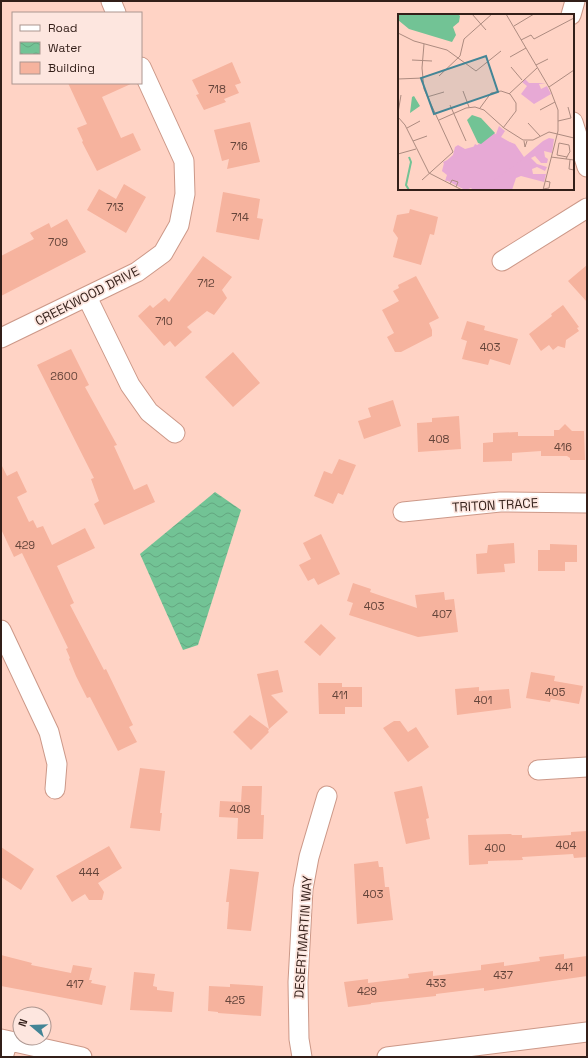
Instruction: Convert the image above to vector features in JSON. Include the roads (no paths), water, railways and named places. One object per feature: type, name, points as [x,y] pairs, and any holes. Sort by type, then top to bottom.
[{"type":"street","points":[[111,1],[116,12]]},
{"type":"street","points":[[571,14],[575,1]]},
{"type":"street","name":"CREEKWOOD DRIVE","points":[[1,338],[137,272],[163,253],[179,225],[185,194],[184,161],[142,69]]},
{"type":"street","points":[[574,125],[587,168]]},
{"type":"street","points":[[502,261],[587,208]]},
{"type":"street","points":[[87,297],[130,385],[149,412],[175,433]]},
{"type":"street","name":"TRITON TRACE","points":[[403,512],[500,502],[587,503]]},
{"type":"street","points":[[1,630],[49,732],[57,764],[55,789]]},
{"type":"street","points":[[538,770],[587,767]]},
{"type":"street","name":"DESERTMARTIN WAY","points":[[302,1057],[299,1039],[298,982],[304,889],[309,857],[327,796]]},
{"type":"street","points":[[387,1057],[587,1032]]},
{"type":"street","points":[[4,1046],[82,1057]]},
{"type":"water","points":[[215,492],[241,510],[198,645],[183,650],[140,554]]}]
